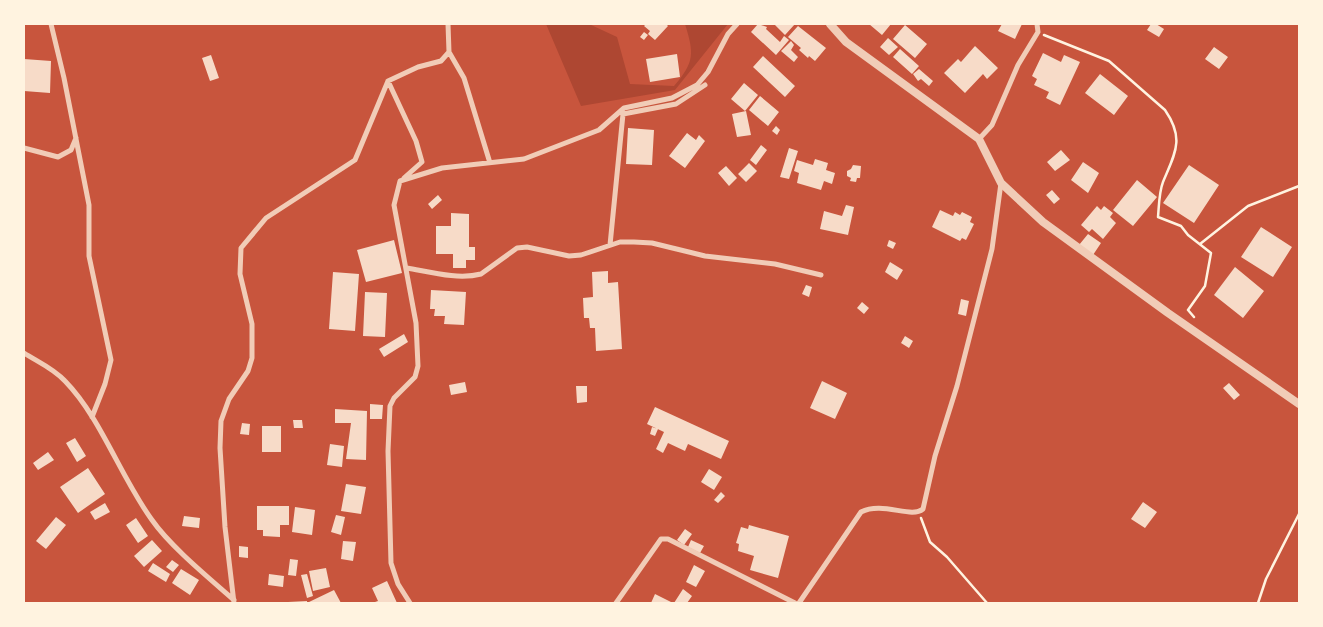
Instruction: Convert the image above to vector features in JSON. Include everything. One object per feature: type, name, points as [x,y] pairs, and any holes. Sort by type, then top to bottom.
[{"type":"street","points":[[51,24],[89,205],[89,256],[111,360],[105,384],[92,417]]},
{"type":"street","points":[[448,24],[449,52],[464,78],[490,162]]},
{"type":"street","points":[[400,181],[442,168],[524,159],[599,130],[624,108],[672,98],[697,85],[708,72],[728,34],[737,24]]},
{"type":"street","points":[[830,24],[846,42],[979,138],[1001,183],[1043,222],[1168,314],[1299,404]]},
{"type":"street","points":[[979,138],[992,125],[1018,65],[1038,32],[1037,24]]},
{"type":"street","points":[[234,602],[225,527],[220,448],[221,421],[229,399],[248,371],[252,358],[252,324],[240,274],[241,248],[266,218],[354,160],[388,81],[418,67],[441,61],[449,52]]},
{"type":"street","points":[[388,81],[416,140],[422,162],[400,181],[394,205],[416,324],[418,366],[415,377],[394,398],[390,406],[388,451],[391,564],[398,584],[410,603]]},
{"type":"street","points":[[610,245],[623,114],[676,104],[705,86]]},
{"type":"street","points":[[24,148],[58,157],[71,150],[76,138]]},
{"type":"street","points":[[799,603],[861,512],[871,507],[919,512],[925,503],[935,456],[973,328],[992,250],[1001,183]]},
{"type":"street","points":[[407,268],[448,275],[475,276],[481,274],[517,248],[527,247],[569,256],[581,255],[610,245],[634,242],[652,243],[705,256],[774,264],[821,275]]},
{"type":"street","points":[[24,353],[65,380],[92,417],[123,477],[153,522],[234,602]]},
{"type":"street","points":[[616,603],[660,539],[668,539],[795,603]]},
{"type":"path","points":[[1038,32],[1109,61],[1165,110],[1176,132],[1178,142],[1174,158],[1162,184],[1158,217],[1181,226],[1211,253],[1205,286],[1188,310],[1200,324]]},
{"type":"path","points":[[1200,244],[1248,206],[1299,186]]},
{"type":"path","points":[[919,512],[930,542],[947,557],[987,603]]},
{"type":"path","points":[[1258,603],[1266,579],[1299,514]]},
{"type":"shaded area","points":[[546,24],[589,24],[617,37],[630,84],[674,86],[686,70],[691,57],[690,43],[685,24],[728,24],[675,90],[581,106]]},
{"type":"building","points":[[646,24],[666,24],[668,26],[655,40],[648,34],[650,31],[644,26]]},
{"type":"building","points":[[758,24],[767,27],[766,29],[780,42],[784,36],[789,40],[776,55],[751,32]]},
{"type":"building","points":[[774,24],[795,24],[785,35]]},
{"type":"building","points":[[869,24],[891,24],[882,35]]},
{"type":"building","points":[[1002,24],[1022,24],[1015,39],[998,31]]},
{"type":"building","points":[[1151,24],[1156,24],[1164,29],[1159,37],[1147,30]]},
{"type":"building","points":[[905,25],[927,44],[915,58],[893,39]]},
{"type":"building","points":[[798,26],[826,48],[815,61],[799,50],[801,48],[788,37]]},
{"type":"building","points":[[644,32],[648,35],[644,40],[640,37]]},
{"type":"building","points":[[888,38],[898,47],[889,55],[880,47]]},
{"type":"building","points":[[791,41],[794,45],[791,50],[798,57],[794,62],[781,51]]},
{"type":"building","points":[[975,46],[998,68],[987,79],[983,74],[965,93],[944,73],[958,59],[961,62]]},
{"type":"building","points":[[1214,47],[1228,57],[1219,69],[1205,59]]},
{"type":"building","points":[[900,49],[919,66],[912,74],[893,57]]},
{"type":"building","points":[[1043,53],[1061,62],[1064,55],[1080,62],[1060,105],[1046,98],[1049,92],[1034,85],[1037,79],[1032,76]]},
{"type":"building","points":[[677,54],[680,77],[650,82],[646,59]]},
{"type":"building","points":[[211,55],[219,78],[210,81],[202,58]]},
{"type":"building","points":[[763,56],[795,86],[785,97],[753,67]]},
{"type":"building","points":[[24,59],[51,61],[50,93],[24,91]]},
{"type":"building","points":[[919,69],[933,81],[929,86],[921,79],[918,81],[913,74]]},
{"type":"building","points":[[1100,74],[1128,96],[1114,115],[1085,93]]},
{"type":"building","points":[[744,83],[758,95],[745,111],[731,99]]},
{"type":"building","points":[[760,96],[779,112],[768,126],[749,110]]},
{"type":"building","points":[[746,111],[751,135],[737,137],[732,114]]},
{"type":"building","points":[[776,126],[780,130],[777,135],[772,131]]},
{"type":"building","points":[[628,128],[654,130],[652,165],[626,164]]},
{"type":"building","points":[[687,133],[696,140],[699,135],[705,141],[685,168],[669,156]]},
{"type":"building","points":[[761,145],[767,150],[756,165],[750,160]]},
{"type":"building","points":[[789,148],[798,151],[789,179],[780,177]]},
{"type":"building","points":[[1061,150],[1070,160],[1055,171],[1047,162]]},
{"type":"building","points":[[815,159],[828,163],[826,170],[835,173],[832,184],[824,181],[821,190],[797,183],[799,173],[794,171],[797,160],[813,165]]},
{"type":"building","points":[[1083,162],[1099,173],[1088,193],[1071,180]]},
{"type":"building","points":[[749,163],[757,171],[746,182],[738,174]]},
{"type":"building","points":[[853,165],[861,166],[860,178],[857,178],[856,182],[850,181],[851,178],[847,176],[847,171]]},
{"type":"building","points":[[1189,165],[1219,185],[1194,223],[1163,203]]},
{"type":"building","points":[[726,166],[737,178],[729,186],[718,173]]},
{"type":"building","points":[[1137,180],[1157,197],[1133,226],[1113,210]]},
{"type":"building","points":[[1052,190],[1060,199],[1054,204],[1046,195]]},
{"type":"building","points":[[438,195],[442,200],[432,209],[428,204]]},
{"type":"building","points":[[846,205],[854,207],[848,235],[820,229],[824,211],[842,216]]},
{"type":"building","points":[[1097,206],[1101,210],[1104,206],[1113,213],[1110,217],[1116,223],[1103,239],[1092,229],[1089,232],[1081,225]]},
{"type":"building","points":[[940,210],[953,216],[955,212],[960,215],[962,212],[972,217],[970,222],[974,224],[966,240],[962,238],[960,241],[932,227]]},
{"type":"building","points":[[451,213],[469,214],[469,247],[475,247],[475,260],[466,260],[466,268],[453,268],[453,254],[436,254],[436,226],[451,226]]},
{"type":"building","points":[[1261,227],[1292,247],[1273,277],[1241,257]]},
{"type":"building","points":[[1088,234],[1101,243],[1093,255],[1079,245]]},
{"type":"building","points":[[394,240],[402,273],[366,282],[357,250]]},
{"type":"building","points":[[889,240],[896,243],[893,249],[887,246]]},
{"type":"building","points":[[890,262],[903,270],[897,280],[885,272]]},
{"type":"building","points":[[1235,267],[1264,291],[1243,318],[1214,295]]},
{"type":"building","points":[[608,271],[608,283],[618,282],[622,349],[596,351],[595,328],[590,328],[589,318],[584,318],[583,298],[593,297],[592,272]]},
{"type":"building","points":[[333,272],[359,274],[355,331],[329,329]]},
{"type":"building","points":[[806,285],[812,287],[809,297],[802,294]]},
{"type":"building","points":[[431,290],[466,292],[464,325],[444,324],[445,316],[434,316],[435,309],[430,309]]},
{"type":"building","points":[[365,292],[387,293],[385,337],[363,336]]},
{"type":"building","points":[[961,299],[969,301],[966,316],[958,314]]},
{"type":"building","points":[[862,302],[869,308],[864,314],[857,308]]},
{"type":"building","points":[[404,334],[408,342],[384,357],[379,349]]},
{"type":"building","points":[[905,336],[913,341],[909,348],[901,343]]},
{"type":"building","points":[[822,381],[847,393],[835,419],[810,408]]},
{"type":"building","points":[[465,382],[467,392],[451,395],[449,385]]},
{"type":"building","points":[[1229,383],[1240,395],[1234,400],[1223,388]]},
{"type":"building","points":[[576,386],[587,386],[587,402],[577,403]]},
{"type":"building","points":[[370,404],[383,405],[382,419],[370,419]]},
{"type":"building","points":[[655,407],[729,441],[721,459],[688,444],[685,451],[668,443],[663,453],[656,449],[664,432],[647,424]]},
{"type":"building","points":[[335,409],[367,411],[366,460],[346,459],[351,423],[335,423]]},
{"type":"building","points":[[293,420],[302,420],[303,428],[294,428]]},
{"type":"building","points":[[242,423],[250,424],[249,435],[240,434]]},
{"type":"building","points":[[262,426],[281,426],[281,452],[262,452]]},
{"type":"building","points":[[652,427],[658,429],[655,436],[650,434]]},
{"type":"building","points":[[75,438],[86,456],[77,462],[66,443]]},
{"type":"building","points":[[330,444],[344,446],[342,467],[327,465]]},
{"type":"building","points":[[48,452],[54,460],[38,470],[33,463]]},
{"type":"building","points":[[88,468],[105,494],[78,513],[60,487]]},
{"type":"building","points":[[709,469],[722,477],[714,490],[701,482]]},
{"type":"building","points":[[346,484],[366,487],[361,514],[341,511]]},
{"type":"building","points":[[721,492],[725,496],[718,503],[714,500]]},
{"type":"building","points":[[1143,502],[1157,512],[1145,528],[1131,519]]},
{"type":"building","points":[[105,503],[110,512],[95,520],[90,512]]},
{"type":"building","points":[[257,506],[289,506],[289,525],[280,525],[280,537],[263,536],[263,530],[257,530]]},
{"type":"building","points":[[295,507],[315,510],[312,535],[292,532]]},
{"type":"building","points":[[336,515],[345,517],[341,535],[331,532]]},
{"type":"building","points":[[184,516],[200,518],[199,528],[182,526]]},
{"type":"building","points":[[56,517],[66,525],[46,549],[36,541]]},
{"type":"building","points":[[136,518],[148,536],[138,543],[126,525]]},
{"type":"building","points":[[749,525],[789,536],[778,578],[750,570],[754,556],[738,551],[739,544],[736,543],[741,527],[748,529]]},
{"type":"building","points":[[685,529],[692,534],[684,545],[677,540]]},
{"type":"building","points":[[152,540],[162,551],[144,567],[134,556]]},
{"type":"building","points":[[691,540],[704,546],[700,553],[688,547]]},
{"type":"building","points":[[343,541],[356,542],[353,561],[341,559]]},
{"type":"building","points":[[239,546],[248,547],[248,558],[239,557]]},
{"type":"building","points":[[290,559],[298,560],[296,576],[288,575]]},
{"type":"building","points":[[172,560],[179,565],[173,572],[166,567]]},
{"type":"building","points":[[153,563],[170,574],[166,582],[148,571]]},
{"type":"building","points":[[694,565],[705,571],[696,587],[686,582]]},
{"type":"building","points":[[326,568],[330,587],[313,591],[309,571]]},
{"type":"building","points":[[181,569],[199,580],[190,595],[172,583]]},
{"type":"building","points":[[269,574],[284,576],[283,587],[268,585]]},
{"type":"building","points":[[307,574],[313,596],[307,598],[301,575]]},
{"type":"building","points":[[387,581],[397,603],[372,603],[378,601],[372,588]]},
{"type":"building","points":[[683,589],[692,596],[687,603],[674,603]]},
{"type":"building","points":[[334,590],[341,603],[309,603],[309,602]]},
{"type":"building","points":[[655,594],[673,603],[651,603]]},
{"type":"building","points":[[307,601],[307,603],[288,602]]}]
